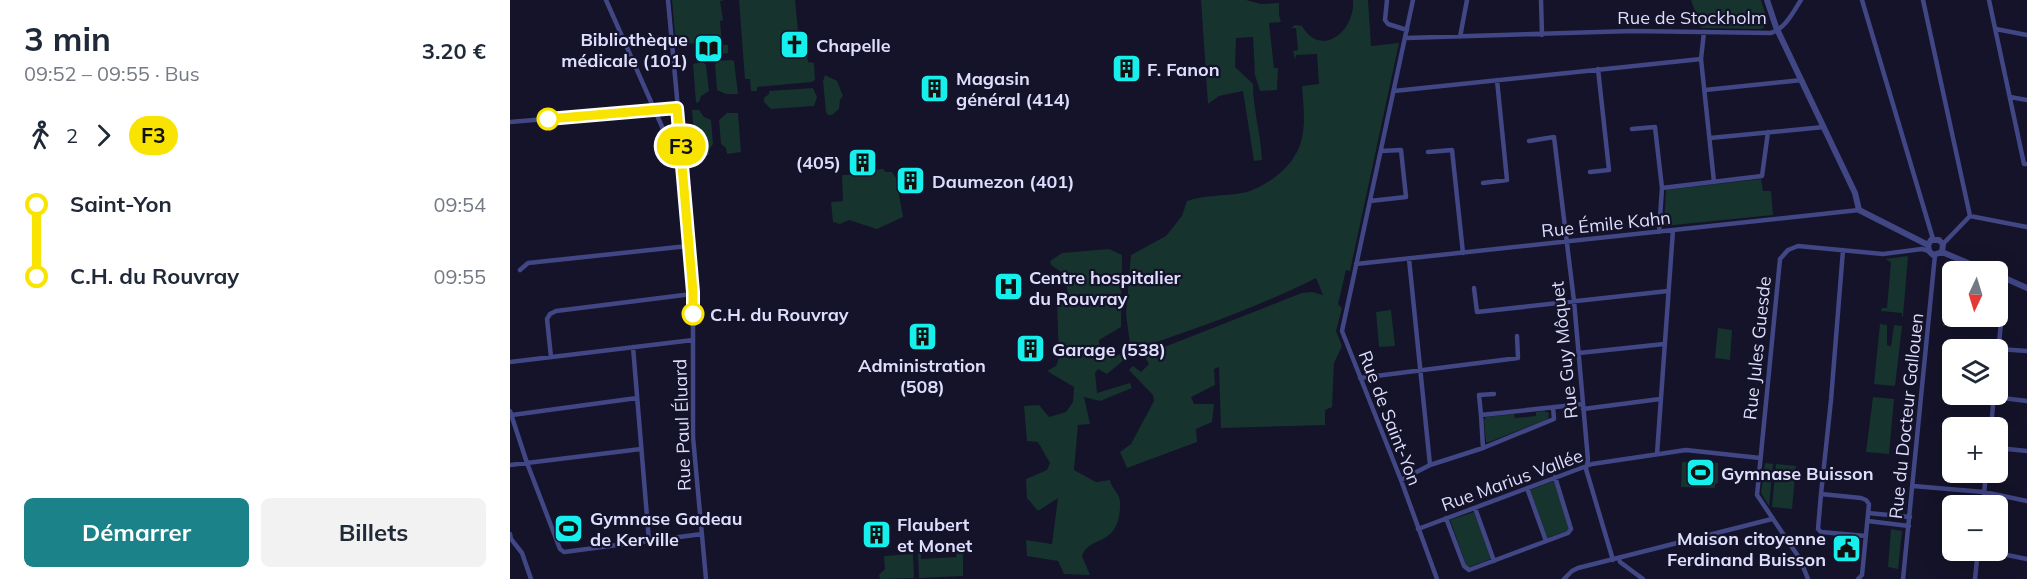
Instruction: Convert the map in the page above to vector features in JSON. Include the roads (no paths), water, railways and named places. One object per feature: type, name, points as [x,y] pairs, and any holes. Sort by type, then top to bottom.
[{"type":"street","points":[[606,0],[671,147],[679,152]]},
{"type":"street","points":[[668,0],[687,246]]},
{"type":"street","points":[[1387,0],[1385,20],[1388,24],[1407,30]]},
{"type":"street","points":[[1406,38],[1413,0]]},
{"type":"street","points":[[1460,37],[1467,0]]},
{"type":"street","points":[[1541,0],[1542,35]]},
{"type":"street","points":[[1767,0],[1778,30],[1785,24],[1801,0]]},
{"type":"street","points":[[1862,0],[1933,239],[1928,248]]},
{"type":"street","points":[[1923,0],[1970,216]]},
{"type":"street","points":[[1989,0],[2024,164],[2027,164]]},
{"type":"street","points":[[1996,29],[2027,35]]},
{"type":"street","name":"Rue de Stockholm","points":[[1406,38],[1632,31],[1771,33],[1778,30],[1855,193],[1859,210]]},
{"type":"street","points":[[1704,32],[1701,59],[1713,182]]},
{"type":"street","name":"Rue de Saint-Yon","points":[[1406,38],[1342,331],[1437,579]]},
{"type":"street","points":[[1394,91],[1701,59]]},
{"type":"street","points":[[1590,172],[1610,170],[1598,69]]},
{"type":"street","points":[[1483,183],[1507,180],[1497,80]]},
{"type":"street","points":[[1705,90],[1802,80]]},
{"type":"street","points":[[2010,97],[2027,100]]},
{"type":"street","points":[[510,122],[677,108]]},
{"type":"street","points":[[1632,129],[1655,127],[1662,188],[1659,232]]},
{"type":"street","points":[[1710,138],[1824,127]]},
{"type":"street","points":[[1662,188],[1762,176],[1768,132]]},
{"type":"street","name":"Rue Guy Môquet","points":[[1529,141],[1554,137],[1574,301],[1589,481],[1616,559]]},
{"type":"street","points":[[551,357],[547,319],[556,310],[692,294],[680,143]]},
{"type":"street","points":[[1370,201],[1406,197],[1401,150],[1381,151]]},
{"type":"street","points":[[1428,152],[1452,150],[1463,253]]},
{"type":"street","points":[[1859,210],[1928,248],[1960,261]]},
{"type":"street","name":"Rue Émile Kahn","points":[[1356,264],[1859,210]]},
{"type":"street","points":[[1970,216],[2027,227]]},
{"type":"street","points":[[1939,253],[1943,244],[1970,216]]},
{"type":"street","points":[[1657,454],[1673,230]]},
{"type":"street","points":[[1933,239],[1943,244]]},
{"type":"street","points":[[520,270],[528,263],[687,246]]},
{"type":"street","name":"Rue Paul Éluard","points":[[687,246],[687,271],[689,290],[692,294],[693,437],[706,579]]},
{"type":"street","name":"Rue Jules Guesde","points":[[1809,579],[1800,559],[1757,495],[1780,259],[1788,250],[1798,246],[1883,254],[1928,248]]},
{"type":"street","points":[[1843,250],[1818,529],[1821,532],[1866,536]]},
{"type":"street","name":"Rue du Docteur Gallouen","points":[[1903,579],[1939,253]]},
{"type":"street","points":[[1409,259],[1430,465]]},
{"type":"street","points":[[2008,280],[2027,288]]},
{"type":"street","points":[[1474,288],[1477,312],[1668,291]]},
{"type":"street","points":[[1360,378],[1518,358],[1517,336]]},
{"type":"street","points":[[510,362],[693,340]]},
{"type":"street","points":[[1579,353],[1664,344]]},
{"type":"street","points":[[633,347],[649,541]]},
{"type":"street","points":[[2008,349],[2027,351]]},
{"type":"street","points":[[1483,448],[1479,395],[1494,394]]},
{"type":"street","points":[[637,398],[511,413],[527,463],[560,549],[564,552],[702,534]]},
{"type":"street","points":[[2008,398],[2027,400]]},
{"type":"street","points":[[1481,415],[1660,399]]},
{"type":"street","points":[[1401,480],[1430,465],[1483,448],[1554,419],[1553,407]]},
{"type":"street","points":[[510,465],[641,449]]},
{"type":"street","points":[[2008,449],[2027,451]]},
{"type":"street","name":"Rue Marius Vallée","points":[[1418,529],[1587,465],[1686,450],[1760,458]]},
{"type":"street","points":[[1446,518],[1464,566],[1469,570],[1494,561],[1571,529],[1555,477]]},
{"type":"street","points":[[1984,495],[1985,483]]},
{"type":"street","points":[[1913,486],[1984,492],[2027,501]]},
{"type":"street","points":[[1527,488],[1546,541]]},
{"type":"street","points":[[1821,494],[1866,500],[1869,504],[1862,575],[1858,579]]},
{"type":"street","points":[[1475,508],[1494,561]]},
{"type":"street","points":[[1868,513],[1910,517]]},
{"type":"street","points":[[1564,579],[1578,568],[1772,519]]},
{"type":"street","points":[[1868,521],[1909,526]]},
{"type":"street","points":[[510,534],[511,539],[522,553],[531,579]]},
{"type":"street","points":[[2008,555],[2027,559]]},
{"type":"street","points":[[1616,559],[1643,579]]},
{"type":"street","points":[[1975,579],[1978,561]]},
{"type":"place","name":"Chapelle","points":[[795,45]]},
{"type":"place","name":"Bibliothèque médicale (101)","points":[[709,49]]},
{"type":"place","name":"F. Fanon","points":[[1126,69]]},
{"type":"place","name":"Magasin général (414)","points":[[935,88]]},
{"type":"place","name":"(405)","points":[[862,162]]},
{"type":"place","name":"Daumezon (401)","points":[[911,181]]},
{"type":"place","name":"Centre hospitalier du Rouvray","points":[[1008,287]]},
{"type":"place","name":"C.H. du Rouvray","points":[[693,314]]},
{"type":"place","name":"Administration (508)","points":[[922,336]]},
{"type":"place","name":"Garage (538)","points":[[1031,349]]},
{"type":"place","name":"Gymnase Buisson","points":[[1700,473]]},
{"type":"place","name":"Gymnase Gadeau de Kerville","points":[[569,528]]},
{"type":"place","name":"Flaubert et Monet","points":[[876,534]]},
{"type":"place","name":"Maison citoyenne Ferdinand Buisson","points":[[1847,548]]}]
